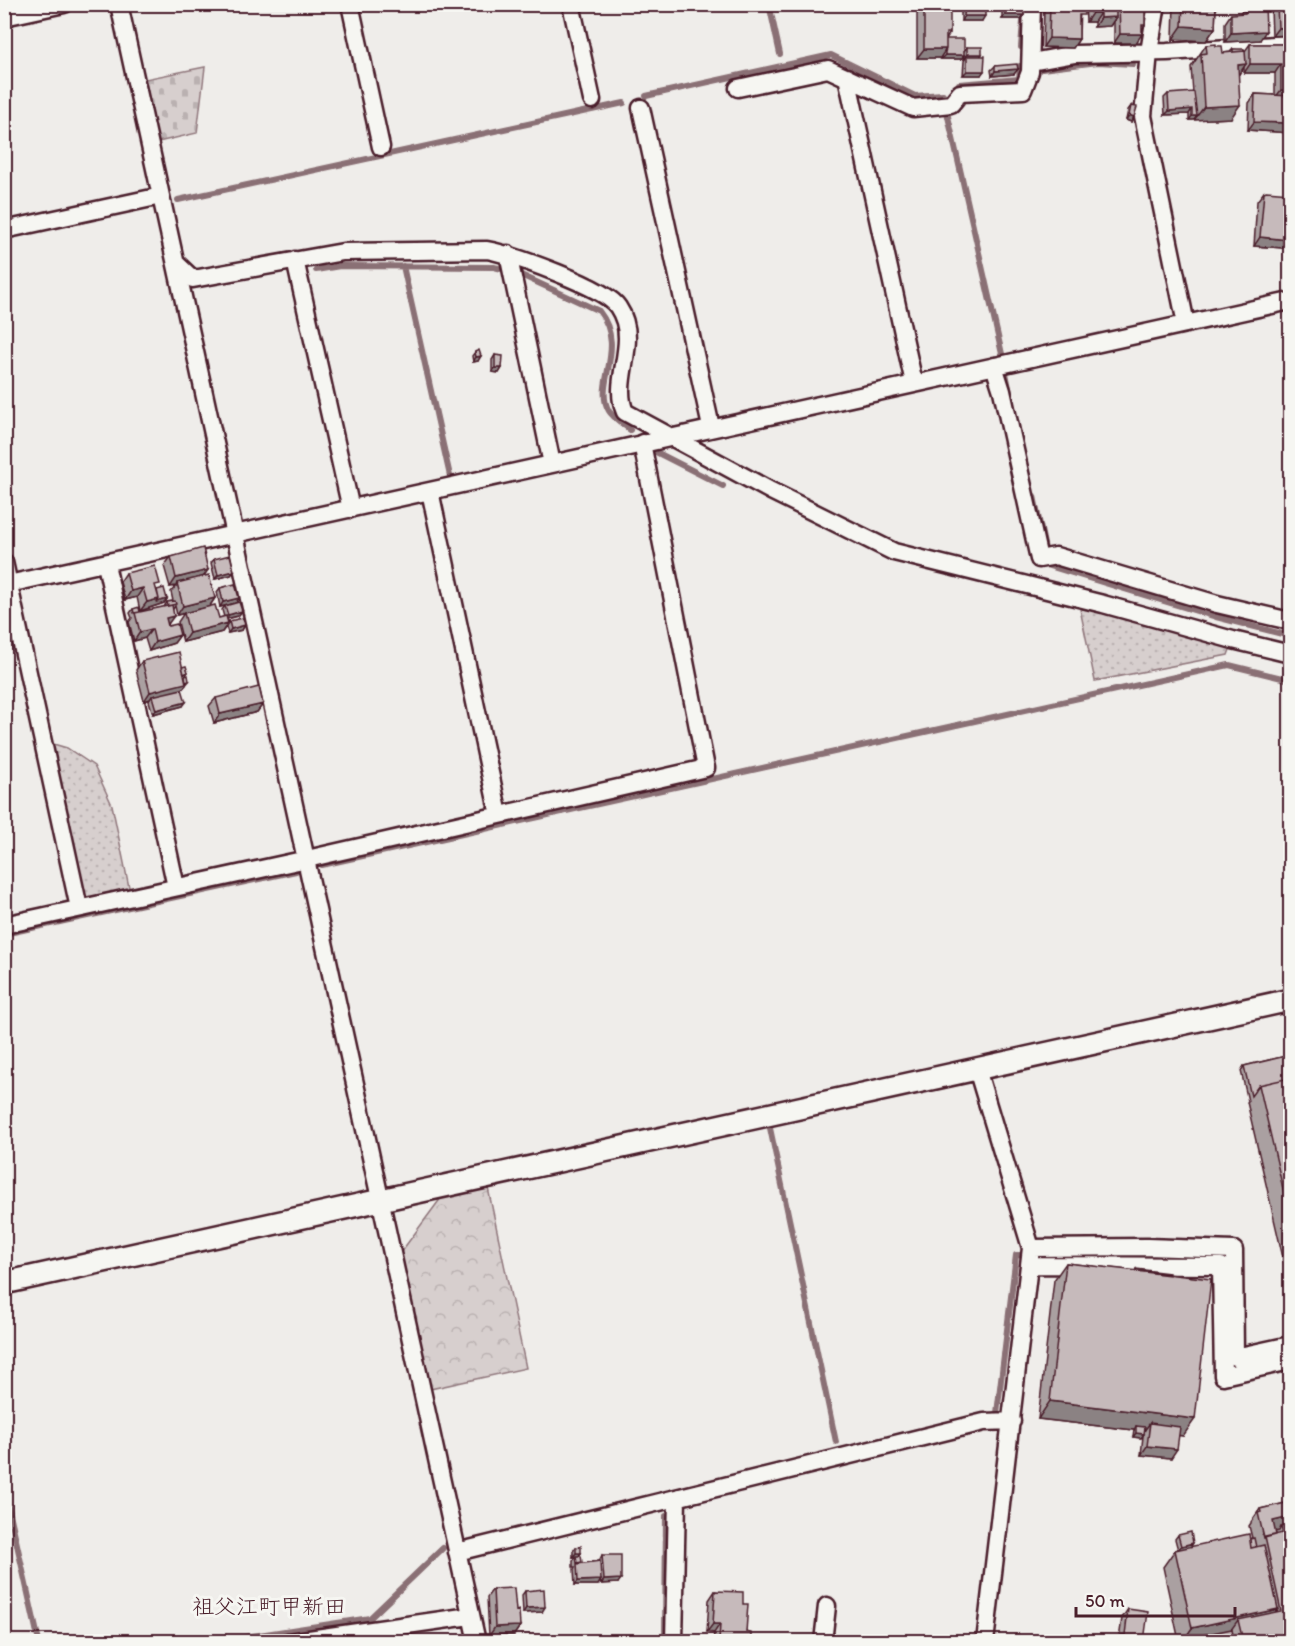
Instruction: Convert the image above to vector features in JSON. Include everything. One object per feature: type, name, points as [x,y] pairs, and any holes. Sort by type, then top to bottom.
[{"type":"street","points":[[4,17],[64,4]]},
{"type":"street","points":[[119,4],[477,1641]]},
{"type":"street","points":[[350,4],[381,147]]},
{"type":"street","points":[[571,4],[592,100]]},
{"type":"street","points":[[738,88],[828,69],[913,108],[951,104],[960,93],[1023,90],[1030,72],[1032,4]]},
{"type":"street","points":[[1157,4],[1149,52],[1143,116],[1186,324]]},
{"type":"street","points":[[1031,62],[1075,54],[1290,44]]},
{"type":"street","points":[[848,77],[914,383]]},
{"type":"street","points":[[641,108],[711,428]]},
{"type":"street","points":[[4,230],[161,196]]},
{"type":"street","points":[[176,263],[193,279],[343,252],[487,250],[508,254],[601,292],[618,306],[626,327],[627,340],[620,401],[625,412],[771,491],[894,552],[1290,654]]},
{"type":"street","points":[[508,254],[552,464]]},
{"type":"street","points":[[295,260],[351,509]]},
{"type":"street","points":[[7,585],[1290,301]]},
{"type":"street","points":[[994,366],[1002,391],[1040,559],[1056,556],[1217,604],[1290,621]]},
{"type":"street","points":[[4,925],[706,768],[642,443]]},
{"type":"street","points":[[430,491],[499,815]]},
{"type":"street","points":[[4,562],[7,585],[79,908]]},
{"type":"street","points":[[106,564],[176,887]]},
{"type":"street","points":[[4,1283],[1290,1000]]},
{"type":"street","points":[[977,1069],[1030,1248],[985,1641]]},
{"type":"street","points":[[1030,1248],[1234,1250],[1235,1357],[1287,1353]]},
{"type":"street","points":[[1029,1265],[1221,1266],[1223,1376],[1287,1353]]},
{"type":"street","points":[[456,1552],[984,1422],[1012,1421]]},
{"type":"street","points":[[674,1641],[677,1498]]},
{"type":"street","points":[[823,1641],[827,1606]]},
{"type":"street","points":[[288,1641],[470,1616]]},
{"type":"green space","points":[[205,67],[197,133],[158,142],[145,79]]},
{"type":"green space","points":[[1080,609],[1106,611],[1231,647],[1228,655],[1095,681]]},
{"type":"green space","points":[[50,743],[67,748],[94,766],[112,805],[130,892],[88,901],[83,896]]},
{"type":"green space","points":[[488,1188],[526,1368],[430,1389],[401,1252],[441,1198]]},
{"type":"building","points":[[924,4],[946,4],[947,11],[950,11],[950,33],[946,33],[946,49],[924,49]]},
{"type":"building","points":[[965,4],[985,4],[985,16],[964,16]]},
{"type":"building","points":[[1005,4],[1024,4],[1024,15],[1005,15]]},
{"type":"building","points":[[1050,4],[1084,5],[1084,15],[1079,15],[1079,39],[1049,38]]},
{"type":"building","points":[[1092,4],[1116,4],[1116,17],[1100,18],[1100,13],[1092,13]]},
{"type":"building","points":[[1119,4],[1145,4],[1145,25],[1142,25],[1142,34],[1120,34]]},
{"type":"building","points":[[1183,4],[1216,4],[1215,28],[1182,26]]},
{"type":"building","points":[[1277,4],[1290,4],[1290,27],[1278,28]]},
{"type":"building","points":[[1265,5],[1266,31],[1231,33],[1231,14],[1245,13],[1245,6]]},
{"type":"building","points":[[946,39],[964,39],[964,55],[945,55]]},
{"type":"building","points":[[1216,44],[1216,46],[1222,46],[1223,53],[1245,51],[1246,64],[1238,65],[1240,105],[1204,107],[1201,54],[1207,53],[1206,45]]},
{"type":"building","points":[[1250,44],[1290,44],[1290,90],[1281,90],[1281,64],[1250,64]]},
{"type":"building","points":[[967,47],[982,47],[982,54],[967,54]]},
{"type":"building","points":[[1233,49],[1244,49],[1244,51],[1233,52]]},
{"type":"building","points":[[967,56],[985,56],[984,71],[967,71]]},
{"type":"building","points":[[1017,64],[1018,69],[995,71],[995,66]]},
{"type":"building","points":[[1194,92],[1197,116],[1192,116],[1192,109],[1169,111],[1168,94]]},
{"type":"building","points":[[1255,94],[1290,96],[1290,123],[1254,122]]},
{"type":"building","points":[[1131,106],[1137,107],[1134,117],[1129,115]]},
{"type":"building","points":[[1264,192],[1290,193],[1289,240],[1260,237]]},
{"type":"building","points":[[479,350],[481,356],[476,357],[475,352]]},
{"type":"building","points":[[495,355],[503,356],[502,368],[495,368]]},
{"type":"building","points":[[203,548],[208,570],[176,578],[171,557]]},
{"type":"building","points":[[230,555],[234,571],[218,575],[214,559]]},
{"type":"building","points":[[155,566],[160,584],[155,585],[159,599],[147,602],[143,588],[131,591],[126,573]]},
{"type":"building","points":[[209,575],[215,598],[183,606],[177,583]]},
{"type":"building","points":[[235,584],[239,598],[223,602],[220,588]]},
{"type":"building","points":[[164,588],[167,599],[157,602],[159,599],[157,590]]},
{"type":"building","points":[[175,601],[176,604],[168,606],[167,602]]},
{"type":"building","points":[[239,602],[242,611],[228,615],[225,606]]},
{"type":"building","points":[[172,605],[174,616],[166,618],[168,626],[177,624],[180,635],[155,642],[152,629],[140,632],[135,613]]},
{"type":"building","points":[[215,605],[219,618],[226,616],[228,623],[189,633],[184,613]]},
{"type":"building","points":[[139,607],[140,612],[134,613],[133,609]]},
{"type":"building","points":[[243,618],[245,625],[231,629],[229,621]]},
{"type":"building","points":[[179,652],[186,683],[150,692],[142,661]]},
{"type":"building","points":[[186,666],[188,672],[184,674],[182,667]]},
{"type":"building","points":[[259,687],[263,704],[220,714],[216,698]]},
{"type":"building","points":[[182,689],[186,702],[156,710],[152,696]]},
{"type":"building","points":[[1290,1055],[1290,1078],[1259,1085],[1251,1096],[1244,1066]]},
{"type":"building","points":[[1290,1078],[1290,1219],[1259,1085]]},
{"type":"building","points":[[1066,1263],[1211,1279],[1195,1419],[1050,1401]]},
{"type":"building","points":[[1136,1269],[1169,1273],[1169,1275],[1136,1271]]},
{"type":"building","points":[[1150,1423],[1180,1427],[1177,1449],[1147,1446]]},
{"type":"building","points":[[1136,1426],[1145,1427],[1144,1434],[1136,1433]]},
{"type":"building","points":[[1290,1502],[1290,1517],[1273,1521],[1276,1535],[1264,1538],[1258,1513],[1261,1512],[1260,1509]]},
{"type":"building","points":[[1290,1525],[1290,1641],[1243,1641],[1238,1620],[1281,1611],[1265,1537],[1283,1533],[1281,1527]]},
{"type":"building","points":[[1191,1532],[1193,1543],[1181,1546],[1178,1535]]},
{"type":"building","points":[[1249,1534],[1251,1548],[1264,1545],[1278,1609],[1192,1628],[1175,1550]]},
{"type":"building","points":[[1254,1538],[1256,1547],[1251,1548],[1250,1539]]},
{"type":"building","points":[[581,1546],[581,1553],[576,1553],[576,1547]]},
{"type":"building","points":[[602,1555],[621,1555],[621,1579],[604,1580]]},
{"type":"building","points":[[576,1556],[581,1556],[582,1562],[577,1563]]},
{"type":"building","points":[[600,1561],[601,1580],[578,1581],[577,1564]]},
{"type":"building","points":[[514,1588],[520,1626],[495,1627],[493,1589]]},
{"type":"building","points":[[544,1589],[545,1607],[526,1608],[525,1591]]},
{"type":"building","points":[[715,1591],[743,1592],[743,1604],[748,1604],[746,1632],[751,1633],[751,1641],[719,1641],[720,1624],[713,1624]]},
{"type":"building","points":[[1128,1609],[1148,1612],[1144,1641],[1121,1641],[1122,1635],[1125,1635]]},
{"type":"building","points":[[1232,1629],[1234,1641],[1184,1641],[1183,1639]]},
{"type":"waterway","points":[[769,4],[780,54]]},
{"type":"waterway","points":[[1021,47],[1024,8]]},
{"type":"waterway","points":[[646,96],[831,55],[915,96],[943,94],[945,99]]},
{"type":"waterway","points":[[1042,69],[1098,62],[1133,64]]},
{"type":"waterway","points":[[959,84],[1019,79],[1020,66]]},
{"type":"waterway","points":[[178,200],[624,103]]},
{"type":"waterway","points":[[947,112],[1002,354]]},
{"type":"waterway","points":[[316,270],[340,266],[494,267],[502,269]]},
{"type":"waterway","points":[[403,266],[450,476]]},
{"type":"waterway","points":[[521,275],[599,311],[607,325],[611,339],[605,401],[611,414],[630,430]]},
{"type":"waterway","points":[[1006,373],[1010,393]]},
{"type":"waterway","points":[[652,450],[723,486]]},
{"type":"waterway","points":[[1034,496],[1045,549]]},
{"type":"waterway","points":[[1049,566],[1216,617],[1290,636]]},
{"type":"waterway","points":[[322,865],[1229,665],[1290,680]]},
{"type":"waterway","points":[[4,934],[296,871]]},
{"type":"waterway","points":[[770,1128],[836,1442]]},
{"type":"waterway","points":[[995,1414],[997,1413],[1016,1255],[1021,1255]]},
{"type":"waterway","points":[[1134,1255],[1156,1255]]},
{"type":"waterway","points":[[4,1487],[39,1642]]},
{"type":"waterway","points":[[665,1642],[666,1516]]},
{"type":"waterway","points":[[246,1637],[370,1618],[443,1548]]},
{"type":"waterway","points":[[216,1642],[227,1640]]},
{"type":"district","name":"祖父江町甲新田","points":[[269,1606]]}]
